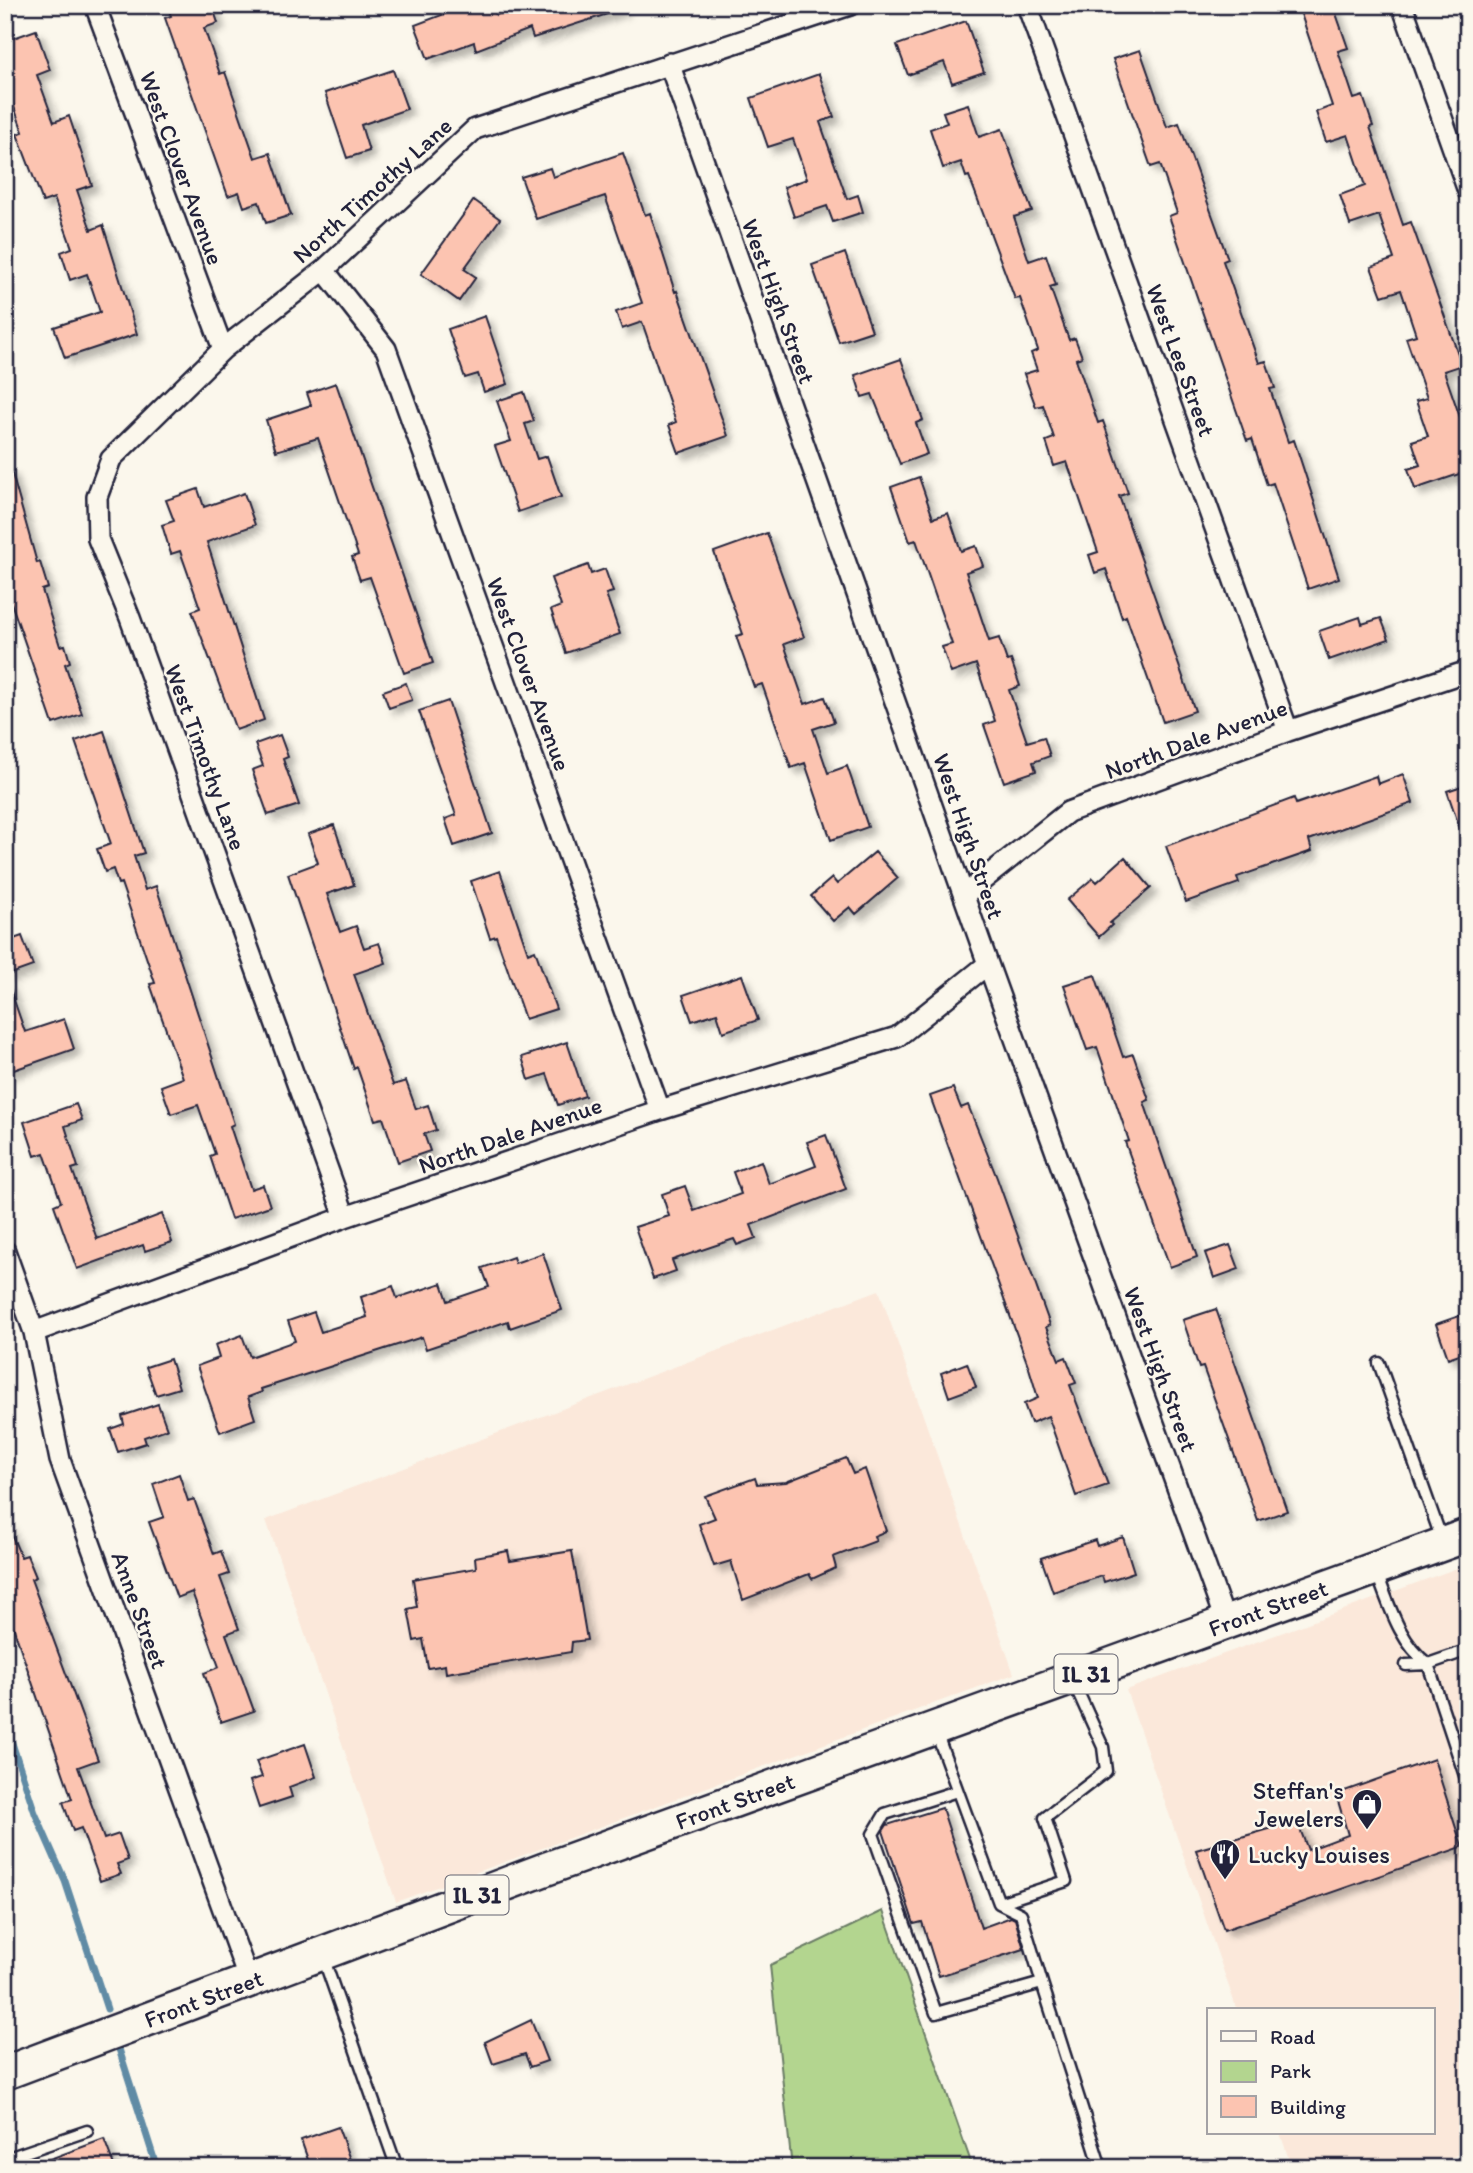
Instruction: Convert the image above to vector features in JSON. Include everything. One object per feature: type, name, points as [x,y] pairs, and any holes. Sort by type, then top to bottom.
[{"type":"main road","name":"Front Street","points":[[5,2073],[934,1729],[1456,1540]]},
{"type":"street","name":"West Clover Avenue","points":[[95,5],[223,349]]},
{"type":"street","name":"North Timothy Lane","points":[[223,349],[324,270],[475,129],[850,5]]},
{"type":"street","name":"West Lee Street","points":[[1027,5],[1288,731]]},
{"type":"street","points":[[1402,5],[1468,191]]},
{"type":"street","name":"West High Street","points":[[669,63],[988,964],[1226,1623]]},
{"type":"street","name":"West Clover Avenue","points":[[324,270],[386,349],[660,1110]]},
{"type":"street","name":"West Timothy Lane","points":[[223,349],[111,459],[97,497],[98,538],[130,618],[345,1217]]},
{"type":"street","name":"North Dale Avenue","points":[[964,895],[1068,812],[1288,731],[1468,671]]},
{"type":"street","name":"North Dale Avenue","points":[[34,1332],[345,1217],[660,1110],[897,1037],[988,964]]},
{"type":"street","name":"Anne Street","points":[[5,1251],[34,1332],[60,1460],[249,1981]]},
{"type":"lane","points":[[1379,1363],[1456,1540]]},
{"type":"lane","points":[[1375,1569],[1408,1645],[1428,1664],[1468,1785]]},
{"type":"lane","points":[[1406,1665],[1428,1664],[1468,1650]]},
{"type":"lane","points":[[999,1903],[1066,1881],[1045,1818],[1107,1771],[1103,1747],[1072,1679]]},
{"type":"lane","points":[[934,1729],[999,1903],[1021,1914],[1101,2168]]},
{"type":"lane","points":[[957,1791],[885,1814],[873,1834],[936,2013],[1042,1983]]},
{"type":"lane","points":[[322,1954],[397,2168]]},
{"type":"lane","points":[[5,2159],[87,2131]]},
{"type":"shaded area","points":[[879,1290],[1014,1674],[396,1902],[266,1520]]},
{"type":"shaded area","points":[[1468,1564],[1468,2150],[1428,2168],[1292,2168],[1280,2134],[1434,2134],[1434,2008],[1236,2008],[1126,1690]]},
{"type":"green space","points":[[883,1911],[973,2168],[792,2168],[770,1965]]},
{"type":"building","points":[[167,5],[212,5],[218,23],[204,28],[220,74],[225,72],[255,158],[270,153],[291,215],[266,223],[259,202],[244,207],[239,192],[228,196],[165,18],[171,16]]},
{"type":"building","points":[[468,5],[492,5],[496,15],[527,5],[623,5],[623,9],[533,38],[530,29],[476,50],[474,42],[428,59],[415,25]]},
{"type":"building","points":[[1298,5],[1333,5],[1348,48],[1338,51],[1354,99],[1363,96],[1373,126],[1370,127],[1403,225],[1411,222],[1462,365],[1444,371],[1460,417],[1468,414],[1468,471],[1415,489],[1408,469],[1420,465],[1412,441],[1428,436],[1416,401],[1427,398],[1406,338],[1416,335],[1401,290],[1382,296],[1371,267],[1394,259],[1379,215],[1350,225],[1340,195],[1365,186],[1348,135],[1326,142],[1316,112],[1332,106]]},
{"type":"building","points":[[966,21],[984,72],[952,83],[944,62],[908,75],[897,45]]},
{"type":"building","points":[[36,30],[50,70],[37,75],[54,122],[69,116],[92,185],[77,190],[91,230],[103,225],[137,334],[65,358],[54,327],[100,312],[87,274],[70,280],[61,252],[72,248],[54,198],[43,202],[17,134],[23,132],[5,82],[5,41]]},
{"type":"building","points":[[1140,50],[1167,127],[1179,123],[1228,259],[1223,261],[1259,363],[1266,361],[1275,388],[1270,389],[1288,442],[1294,440],[1339,578],[1308,589],[1273,483],[1267,485],[1252,439],[1247,441],[1169,216],[1177,213],[1160,164],[1151,167],[1113,59]]},
{"type":"building","points":[[393,70],[407,109],[361,125],[369,151],[347,158],[325,93]]},
{"type":"building","points":[[819,74],[834,117],[820,122],[847,199],[858,195],[863,212],[833,222],[827,206],[794,217],[784,187],[807,179],[793,139],[768,147],[751,98]]},
{"type":"building","points":[[968,104],[979,137],[1002,129],[1032,211],[1014,217],[1029,261],[1046,255],[1056,285],[1050,287],[1069,340],[1075,338],[1082,357],[1076,359],[1098,423],[1103,421],[1128,493],[1119,496],[1195,711],[1163,722],[1126,616],[1122,618],[1106,569],[1095,573],[1089,555],[1098,552],[1067,462],[1054,466],[1046,441],[1054,438],[1043,405],[1036,407],[1024,374],[1037,370],[1031,353],[1038,350],[1020,298],[1015,299],[969,176],[966,177],[961,162],[943,168],[930,129],[947,123],[943,112]]},
{"type":"building","points":[[623,153],[645,215],[650,213],[675,292],[677,291],[728,436],[679,453],[669,425],[676,422],[642,322],[622,329],[616,312],[642,303],[605,196],[536,219],[521,177],[550,168],[553,177]]},
{"type":"building","points":[[474,200],[500,219],[464,269],[476,277],[459,301],[421,274]]},
{"type":"building","points":[[845,253],[872,331],[839,342],[812,265]]},
{"type":"building","points":[[485,316],[508,384],[484,392],[478,374],[465,378],[448,329]]},
{"type":"building","points":[[901,359],[923,420],[916,423],[927,454],[900,464],[872,394],[862,397],[855,375]]},
{"type":"building","points":[[336,383],[433,663],[404,673],[370,577],[360,580],[352,557],[358,555],[318,438],[276,451],[266,420],[311,405],[307,393]]},
{"type":"building","points":[[524,392],[534,421],[525,424],[537,459],[547,456],[561,497],[518,512],[495,446],[511,441],[497,401]]},
{"type":"building","points":[[11,470],[37,563],[40,562],[48,588],[42,590],[60,646],[65,645],[70,662],[65,664],[82,714],[53,724],[5,585],[5,471]]},
{"type":"building","points":[[919,477],[933,518],[948,513],[961,551],[976,546],[983,566],[966,572],[989,641],[999,638],[1007,661],[1011,660],[1020,686],[1009,690],[1027,742],[1044,737],[1050,756],[1033,762],[1036,771],[1004,782],[984,725],[995,721],[976,664],[951,673],[942,647],[952,644],[916,540],[910,542],[891,487]]},
{"type":"building","points":[[198,489],[204,507],[244,493],[255,525],[207,542],[264,720],[236,730],[192,611],[200,608],[180,551],[171,554],[162,525],[174,521],[166,500]]},
{"type":"building","points":[[767,533],[804,637],[784,644],[805,704],[825,697],[834,722],[813,729],[828,773],[847,766],[868,827],[831,840],[805,763],[791,768],[762,684],[754,687],[736,636],[743,634],[714,552]]},
{"type":"building","points":[[588,565],[591,574],[605,569],[613,592],[606,594],[620,634],[566,653],[551,610],[561,606],[551,578]]},
{"type":"building","points":[[1360,617],[1362,624],[1381,618],[1389,639],[1329,660],[1319,631]]},
{"type":"building","points":[[406,683],[412,700],[389,708],[383,691]]},
{"type":"building","points":[[448,701],[492,833],[454,846],[445,819],[456,815],[419,711]]},
{"type":"building","points":[[104,731],[144,853],[134,856],[145,890],[156,886],[234,1124],[230,1126],[251,1189],[263,1185],[270,1206],[231,1219],[210,1156],[215,1154],[198,1105],[171,1114],[161,1086],[183,1078],[150,984],[155,983],[121,883],[118,884],[113,869],[105,872],[97,849],[111,844],[75,741]]},
{"type":"building","points":[[280,735],[288,757],[283,759],[299,805],[268,815],[252,770],[263,766],[255,744]]},
{"type":"building","points":[[1403,774],[1413,803],[1309,840],[1312,851],[1237,877],[1239,883],[1186,902],[1166,846],[1294,798],[1296,804],[1376,776],[1378,784]]},
{"type":"building","points":[[1468,784],[1468,842],[1465,843],[1447,791]]},
{"type":"building","points":[[334,825],[354,885],[327,894],[340,932],[356,926],[364,948],[379,943],[386,963],[354,974],[393,1085],[406,1081],[416,1109],[428,1105],[436,1130],[424,1134],[430,1151],[398,1162],[383,1118],[375,1120],[357,1067],[354,1069],[288,874],[318,863],[308,834]]},
{"type":"building","points":[[875,852],[898,878],[856,914],[850,907],[833,921],[811,896],[832,878],[837,884]]},
{"type":"building","points":[[1125,857],[1151,888],[1110,923],[1112,925],[1099,937],[1067,900],[1093,878],[1097,882]]},
{"type":"building","points":[[500,871],[528,953],[535,950],[556,1009],[525,1019],[496,936],[490,938],[471,881]]},
{"type":"building","points":[[22,936],[33,966],[5,976],[5,942]]},
{"type":"building","points":[[742,975],[758,1020],[723,1032],[717,1013],[692,1021],[683,995]]},
{"type":"building","points":[[1095,975],[1123,1057],[1133,1054],[1149,1100],[1144,1102],[1197,1257],[1170,1267],[1125,1142],[1129,1141],[1097,1047],[1087,1050],[1064,985]]},
{"type":"building","points":[[8,983],[25,1032],[64,1019],[74,1049],[5,1073],[5,984]]},
{"type":"building","points":[[567,1042],[585,1096],[558,1105],[547,1074],[529,1080],[522,1057]]},
{"type":"building","points":[[953,1088],[961,1108],[968,1105],[997,1178],[1050,1325],[1046,1327],[1059,1360],[1066,1357],[1076,1383],[1070,1385],[1108,1485],[1076,1496],[1048,1416],[1031,1423],[1024,1404],[1038,1398],[1029,1368],[930,1096]]},
{"type":"building","points":[[76,1104],[82,1120],[65,1126],[78,1167],[72,1169],[97,1239],[162,1214],[172,1242],[145,1251],[143,1245],[77,1269],[54,1205],[61,1202],[44,1153],[35,1156],[24,1122]]},
{"type":"building","points":[[826,1135],[846,1189],[751,1225],[756,1238],[737,1245],[734,1239],[672,1260],[676,1271],[653,1279],[635,1227],[669,1216],[662,1194],[685,1186],[694,1211],[741,1194],[733,1172],[761,1161],[769,1184],[816,1166],[807,1142]]},
{"type":"building","points":[[1230,1245],[1239,1269],[1214,1278],[1205,1253]]},
{"type":"building","points":[[543,1253],[562,1310],[510,1328],[508,1321],[426,1349],[422,1337],[261,1389],[262,1392],[248,1397],[255,1419],[220,1432],[197,1366],[219,1358],[215,1345],[242,1335],[250,1357],[295,1341],[288,1321],[314,1312],[321,1332],[367,1317],[361,1297],[393,1286],[397,1298],[442,1283],[448,1301],[489,1287],[482,1268],[513,1257],[515,1263]]},
{"type":"building","points":[[1216,1309],[1287,1511],[1258,1521],[1203,1367],[1199,1368],[1183,1320]]},
{"type":"building","points":[[1468,1313],[1468,1351],[1448,1358],[1436,1324]]},
{"type":"building","points":[[170,1359],[179,1388],[156,1395],[146,1367]]},
{"type":"building","points":[[967,1363],[976,1387],[949,1397],[941,1373]]},
{"type":"building","points":[[158,1404],[167,1429],[144,1437],[146,1443],[118,1452],[110,1429],[124,1424],[122,1416]]},
{"type":"building","points":[[846,1458],[853,1474],[865,1469],[886,1531],[874,1536],[876,1541],[833,1557],[836,1568],[812,1579],[809,1574],[743,1600],[731,1561],[714,1566],[699,1524],[715,1518],[705,1496],[755,1478],[757,1484],[786,1482]]},
{"type":"building","points":[[179,1474],[188,1501],[194,1499],[214,1554],[221,1551],[229,1574],[220,1577],[239,1629],[226,1634],[254,1711],[221,1722],[204,1673],[219,1667],[192,1592],[177,1598],[149,1522],[164,1517],[153,1484]]},
{"type":"building","points":[[5,1519],[21,1557],[27,1555],[36,1577],[31,1579],[98,1760],[78,1767],[104,1839],[119,1834],[128,1860],[117,1864],[121,1874],[100,1881],[81,1828],[73,1831],[63,1802],[72,1799],[5,1603]]},
{"type":"building","points":[[1123,1537],[1134,1572],[1104,1582],[1102,1576],[1053,1592],[1041,1558],[1095,1540],[1097,1546]]},
{"type":"building","points":[[508,1551],[510,1561],[572,1551],[587,1640],[572,1642],[571,1652],[446,1673],[445,1665],[428,1668],[423,1639],[414,1641],[408,1609],[417,1607],[413,1579],[476,1568],[475,1557]]},
{"type":"building","points":[[305,1744],[316,1777],[289,1787],[292,1797],[259,1808],[250,1781],[262,1777],[256,1761]]},
{"type":"building","points":[[1434,1759],[1462,1847],[1224,1930],[1196,1850],[1297,1821],[1308,1850],[1348,1835],[1336,1794]]},
{"type":"building","points":[[942,1808],[981,1928],[1011,1917],[1015,1919],[1024,1949],[939,1976],[922,1922],[914,1924],[883,1831],[887,1825]]},
{"type":"building","points":[[531,2020],[547,2061],[530,2067],[525,2054],[493,2064],[485,2042]]},
{"type":"building","points":[[338,2127],[353,2168],[311,2168],[301,2140]]},
{"type":"building","points":[[104,2139],[115,2168],[31,2168],[31,2166]]},
{"type":"waterway","points":[[5,1722],[35,1813],[65,1881],[107,2009]]},
{"type":"waterway","points":[[119,2049],[157,2168]]},
{"type":"place","name":"Steffan's Jewelers","points":[[1367,1831]]},
{"type":"place","name":"Lucky Louises","points":[[1225,1881]]}]
